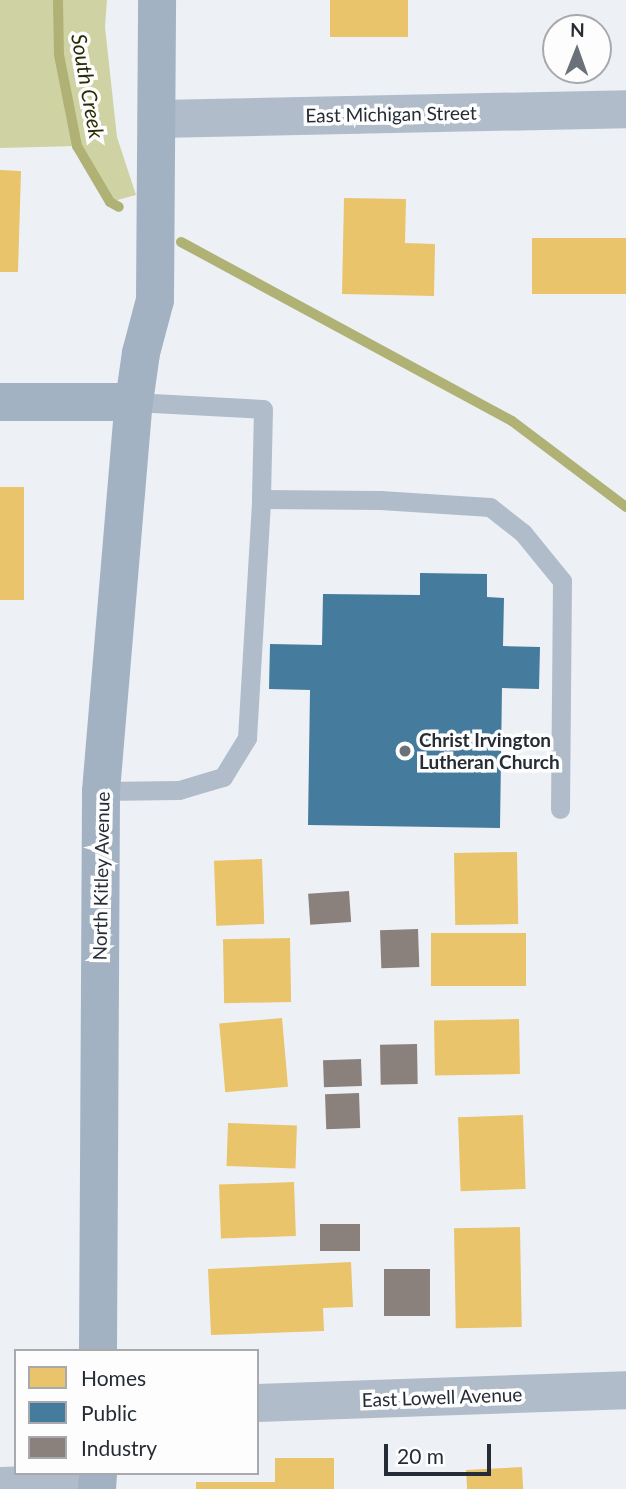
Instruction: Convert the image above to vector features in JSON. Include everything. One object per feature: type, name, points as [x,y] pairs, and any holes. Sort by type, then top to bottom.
[{"type":"street","name":"North Kitley Avenue","points":[[98,1349],[101,792],[134,402],[141,353],[155,300],[156,0]]},
{"type":"street","name":"East Michigan Street","points":[[157,119],[626,110]]},
{"type":"street","points":[[0,402],[134,402]]},
{"type":"street","name":"East Lowell Avenue","points":[[259,1403],[626,1390]]},
{"type":"street","points":[[0,1486],[97,1482]]},
{"type":"lane","points":[[101,792],[179,790],[223,777],[247,738],[261,499],[263,409],[134,402]]},
{"type":"lane","points":[[261,499],[380,499],[490,507],[523,533],[562,581],[560,809]]},
{"type":"green space","points":[[0,0],[107,0],[105,27],[117,137],[136,195],[110,202],[77,146],[0,148]]},
{"type":"building: Homes","points":[[330,0],[408,0],[408,37],[330,37]]},
{"type":"building: Homes","points":[[0,170],[21,171],[18,272],[0,272]]},
{"type":"building: Homes","points":[[344,198],[406,199],[405,243],[435,244],[434,296],[342,294]]},
{"type":"building: Homes","points":[[532,238],[626,238],[626,294],[532,294]]},
{"type":"building: Homes","points":[[0,487],[24,487],[24,600],[0,600]]},
{"type":"building: Homes","points":[[517,852],[518,924],[455,925],[454,853]]},
{"type":"building: Homes","points":[[262,859],[264,924],[216,926],[214,861]]},
{"type":"building: Homes","points":[[431,933],[526,933],[526,986],[431,986]]},
{"type":"building: Homes","points":[[290,938],[291,1002],[224,1003],[223,939]]},
{"type":"building: Homes","points":[[282,1018],[288,1087],[225,1092],[219,1023]]},
{"type":"building: Homes","points":[[519,1019],[520,1074],[435,1075],[434,1020]]},
{"type":"building: Homes","points":[[523,1115],[526,1189],[461,1191],[458,1117]]},
{"type":"building: Homes","points":[[228,1123],[297,1125],[295,1168],[226,1166]]},
{"type":"building: Homes","points":[[294,1182],[296,1236],[221,1239],[219,1185]]},
{"type":"building: Homes","points":[[520,1227],[522,1327],[456,1328],[454,1228]]},
{"type":"building: Homes","points":[[351,1262],[353,1307],[323,1308],[324,1331],[211,1335],[208,1269]]},
{"type":"building: Homes","points":[[275,1458],[334,1458],[334,1489],[196,1489],[196,1482],[275,1482]]},
{"type":"building: Homes","points":[[522,1467],[523,1489],[467,1489],[466,1470]]},
{"type":"building: Public","name":"Christ Irvington Lutheran Church","points":[[420,573],[487,574],[487,597],[504,598],[503,646],[540,647],[539,689],[502,688],[500,828],[308,825],[310,690],[269,689],[270,644],[322,645],[323,594],[420,595]]},
{"type":"building: Industry","points":[[349,891],[351,922],[310,925],[308,894]]},
{"type":"building: Industry","points":[[418,929],[419,967],[381,968],[380,930]]},
{"type":"building: Industry","points":[[417,1044],[418,1084],[381,1085],[380,1045]]},
{"type":"building: Industry","points":[[361,1059],[362,1086],[324,1087],[323,1060]]},
{"type":"building: Industry","points":[[359,1093],[360,1128],[326,1129],[325,1094]]},
{"type":"building: Industry","points":[[320,1224],[360,1224],[360,1251],[320,1251]]},
{"type":"building: Industry","points":[[384,1269],[430,1269],[430,1316],[384,1316]]},
{"type":"waterway","name":"South Creek","points":[[58,0],[59,55],[77,146],[110,202],[119,207]]},
{"type":"waterway","points":[[181,242],[512,421],[626,507]]},
{"type":"place","name":"Christ Irvington Lutheran Church","points":[[405,751]]}]
